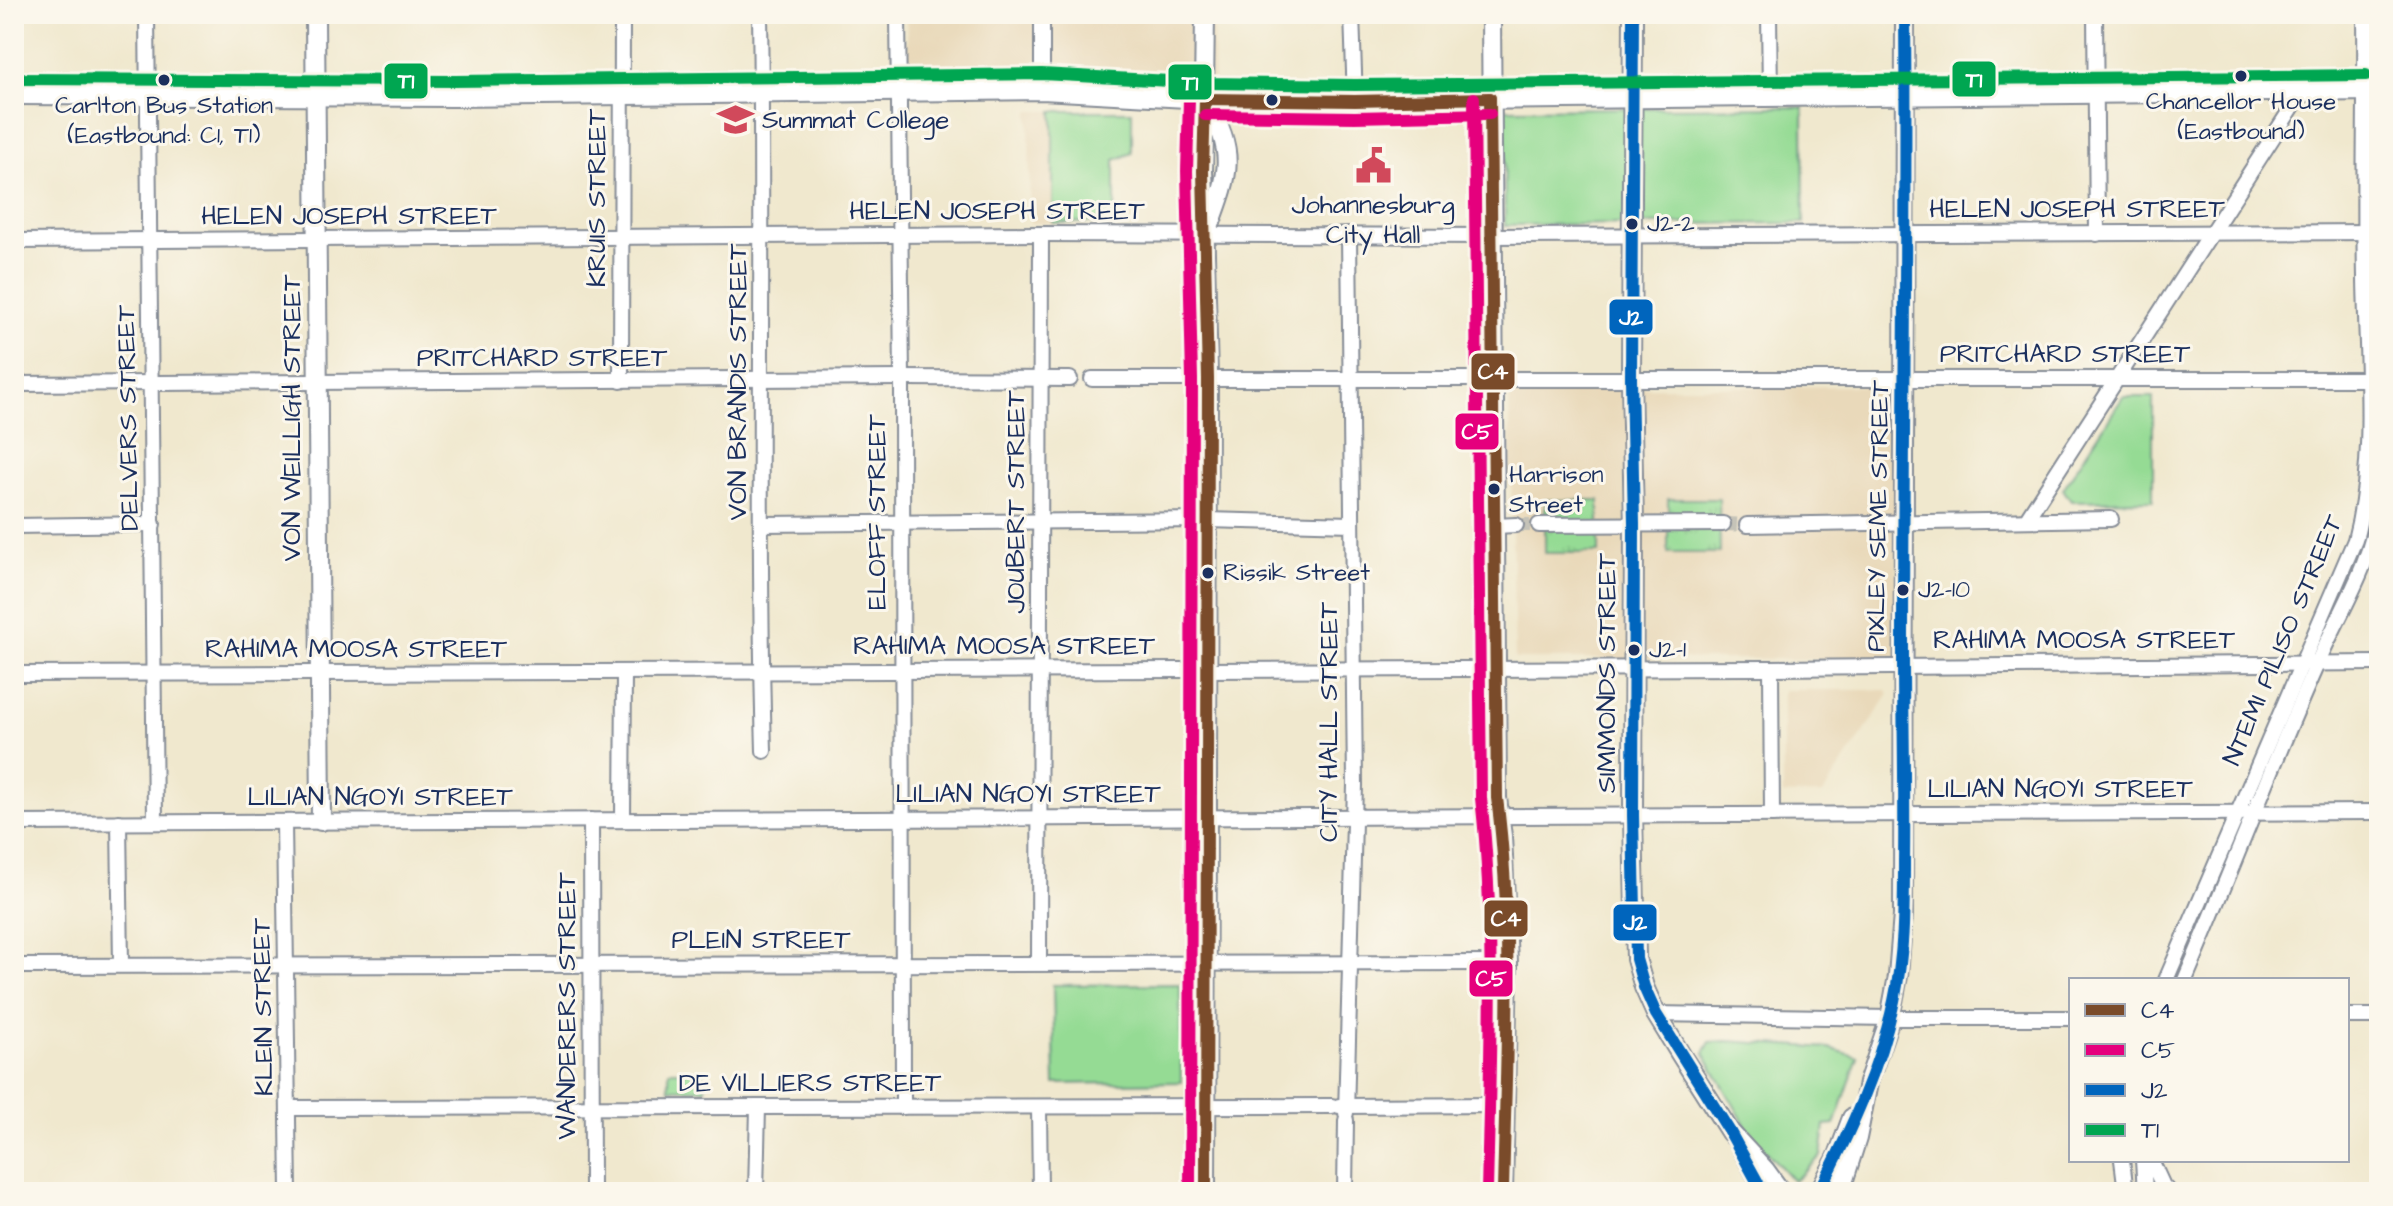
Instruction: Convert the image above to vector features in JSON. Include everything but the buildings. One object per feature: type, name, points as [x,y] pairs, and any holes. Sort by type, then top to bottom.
[{"type":"main road","name":"VON WEILLIGH STREET","points":[[315,14],[321,821]]},
{"type":"main road","points":[[1205,14],[1203,171],[1208,379],[1206,1192]]},
{"type":"main road","points":[[1491,14],[1496,669],[1499,816],[1508,963],[1503,1192]]},
{"type":"main road","name":"SIMMONDS STREET","points":[[1633,14],[1631,379],[1636,959],[1656,1014],[1730,1132],[1781,1192]]},
{"type":"main road","name":"PIXLEY SEME STREET","points":[[1868,1083],[1890,1018],[1900,950],[1904,814],[1905,14]]},
{"type":"main road","points":[[14,95],[621,96],[1042,90],[1205,99],[1355,101],[2374,91]]},
{"type":"main road","points":[[1819,1192],[1837,1158],[1868,1083]]},
{"type":"main road","points":[[1840,1192],[1857,1138],[1868,1083]]},
{"type":"street","name":"DELVERS STREET","points":[[147,14],[155,822]]},
{"type":"street","name":"KRUIS STREET","points":[[621,381],[622,14]]},
{"type":"street","name":"VON BRANDIS STREET","points":[[760,14],[764,751]]},
{"type":"street","name":"ELOFF STREET","points":[[898,14],[903,1107]]},
{"type":"street","points":[[1042,14],[1042,90]]},
{"type":"street","points":[[1352,14],[1355,101]]},
{"type":"street","points":[[1769,14],[1770,95]]},
{"type":"street","points":[[2095,14],[2097,234]]},
{"type":"street","name":"NTEMI PILISO STREET","points":[[2365,14],[2374,91]]},
{"type":"street","name":"NTEMI PILISO STREET","points":[[2186,978],[2253,812],[2355,540],[2364,506],[2372,492],[2376,14]]},
{"type":"street","points":[[2026,520],[2302,92]]},
{"type":"street","name":"HELEN JOSEPH STREET","points":[[14,241],[1041,234],[1491,236],[2373,232]]},
{"type":"street","name":"JOUBERT STREET","points":[[1039,963],[1041,234]]},
{"type":"street","name":"CITY HALL STREET","points":[[1345,1192],[1342,1110],[1355,817],[1349,235]]},
{"type":"street","name":"PRITCHARD STREET","points":[[14,384],[1070,379]]},
{"type":"street","name":"PRITCHARD STREET","points":[[1092,379],[2372,379]]},
{"type":"street","name":"NTEMI PILISO STREET","points":[[2372,379],[2379,407]]},
{"type":"street","name":"NTEMI PILISO STREET","points":[[2167,978],[2237,813],[2310,662],[2362,568],[2375,533],[2379,506]]},
{"type":"street","points":[[1747,525],[2111,519]]},
{"type":"street","points":[[762,524],[1207,520],[1352,524]]},
{"type":"street","points":[[14,526],[153,524]]},
{"type":"street","points":[[1539,525],[1723,524]]},
{"type":"street","points":[[1495,526],[1516,525]]},
{"type":"street","name":"RAHIMA MOOSA STREET","points":[[14,674],[2379,663]]},
{"type":"street","points":[[1771,668],[1772,815]]},
{"type":"street","points":[[623,820],[624,672]]},
{"type":"street","name":"LILIAN NGOYI STREET","points":[[14,823],[2379,812]]},
{"type":"street","name":"WANDERERS STREET","points":[[591,820],[592,1192]]},
{"type":"street","points":[[119,822],[121,965]]},
{"type":"street","name":"KLEIN STREET","points":[[284,822],[289,1192]]},
{"type":"street","name":"PLEIN STREET","points":[[14,966],[1508,963]]},
{"type":"street","points":[[1656,1014],[2069,1018]]},
{"type":"street","points":[[2349,1016],[2379,1016]]},
{"type":"street","name":"DE VILLIERS STREET","points":[[288,1108],[1205,1106],[1342,1110],[1505,1105]]},
{"type":"street","points":[[756,1192],[758,1107]]},
{"type":"street","points":[[1039,1107],[1040,1192]]},
{"type":"street","points":[[1730,1132],[1763,1192]]},
{"type":"street","points":[[2122,1162],[2126,1192]]},
{"type":"street","points":[[2143,1162],[2145,1192]]},
{"type":"street","points":[[2152,1162],[2169,1192]]},
{"type":"shaded area","points":[[907,14],[1213,14],[1214,93],[908,94]]},
{"type":"shaded area","points":[[1029,111],[1053,111],[1053,223],[1030,223]]},
{"type":"shaded area","points":[[1898,386],[1897,659],[1515,659],[1509,388]]},
{"type":"shaded area","points":[[1783,690],[1887,690],[1889,694],[1823,794],[1783,795]]},
{"type":"green space","points":[[1803,107],[1804,223],[1505,225],[1504,109]]},
{"type":"green space","points":[[1053,111],[1132,111],[1132,153],[1115,160],[1115,222],[1053,223]]},
{"type":"green space","points":[[2123,397],[2153,397],[2153,500],[2071,501],[2063,489]]},
{"type":"green space","points":[[1668,499],[1719,499],[1720,553],[1668,553]]},
{"type":"green space","points":[[1545,500],[1599,500],[1599,553],[1545,553]]},
{"type":"green space","points":[[1180,984],[1181,1082],[1055,1084],[1053,985]]},
{"type":"green space","points":[[1710,1042],[1829,1048],[1858,1057],[1835,1125],[1825,1126],[1821,1156],[1794,1181],[1751,1135],[1704,1053]]},
{"type":"green space","points":[[669,1071],[705,1071],[705,1089],[669,1089]]},
{"type":"tunnel","points":[[1723,524],[1747,525]]},
{"type":"tunnel","points":[[1516,525],[1539,525]]},
{"type":"transit line","name":"J2","points":[[1633,14],[1631,379],[1636,959],[1656,1014],[1730,1132],[1763,1192]]},
{"type":"transit line","name":"J2","points":[[1819,1192],[1853,1123],[1881,1050],[1894,1001],[1902,949],[1905,14]]},
{"type":"transit line","name":"T1","points":[[14,79],[455,81],[1042,74],[1206,83],[1355,85],[2366,75]]},
{"type":"transit line","name":"C5","points":[[1474,98],[1481,798],[1490,945],[1487,1192]]},
{"type":"transit line","name":"C4","points":[[1490,98],[1497,798],[1507,945],[1503,1192]]},
{"type":"transit line","name":"C4","points":[[1205,99],[1355,101],[1490,98]]},
{"type":"transit line","name":"C5","points":[[1189,99],[1187,171],[1192,379],[1190,1192]]},
{"type":"transit line","name":"C4","points":[[1205,99],[1203,171],[1208,379],[1206,1192]]},
{"type":"transit line","name":"C5","points":[[1205,115],[1355,117],[1490,114]]},
{"type":"place","name":"Chancellor House (Eastbound)","points":[[2241,76]]},
{"type":"place","name":"Carlton Bus Station (Eastbound: C1, T1)","points":[[164,80]]},
{"type":"place","name":"Summat College","points":[[736,120]]},
{"type":"place","name":"Johannesburg City Hall","points":[[1373,166]]},
{"type":"place","name":"J2-2","points":[[1632,224]]},
{"type":"place","name":"Harrison Street","points":[[1494,489]]},
{"type":"place","name":"Rissik Street","points":[[1208,573]]},
{"type":"place","name":"J2-10","points":[[1903,590]]},
{"type":"place","name":"J2-1","points":[[1634,650]]}]
